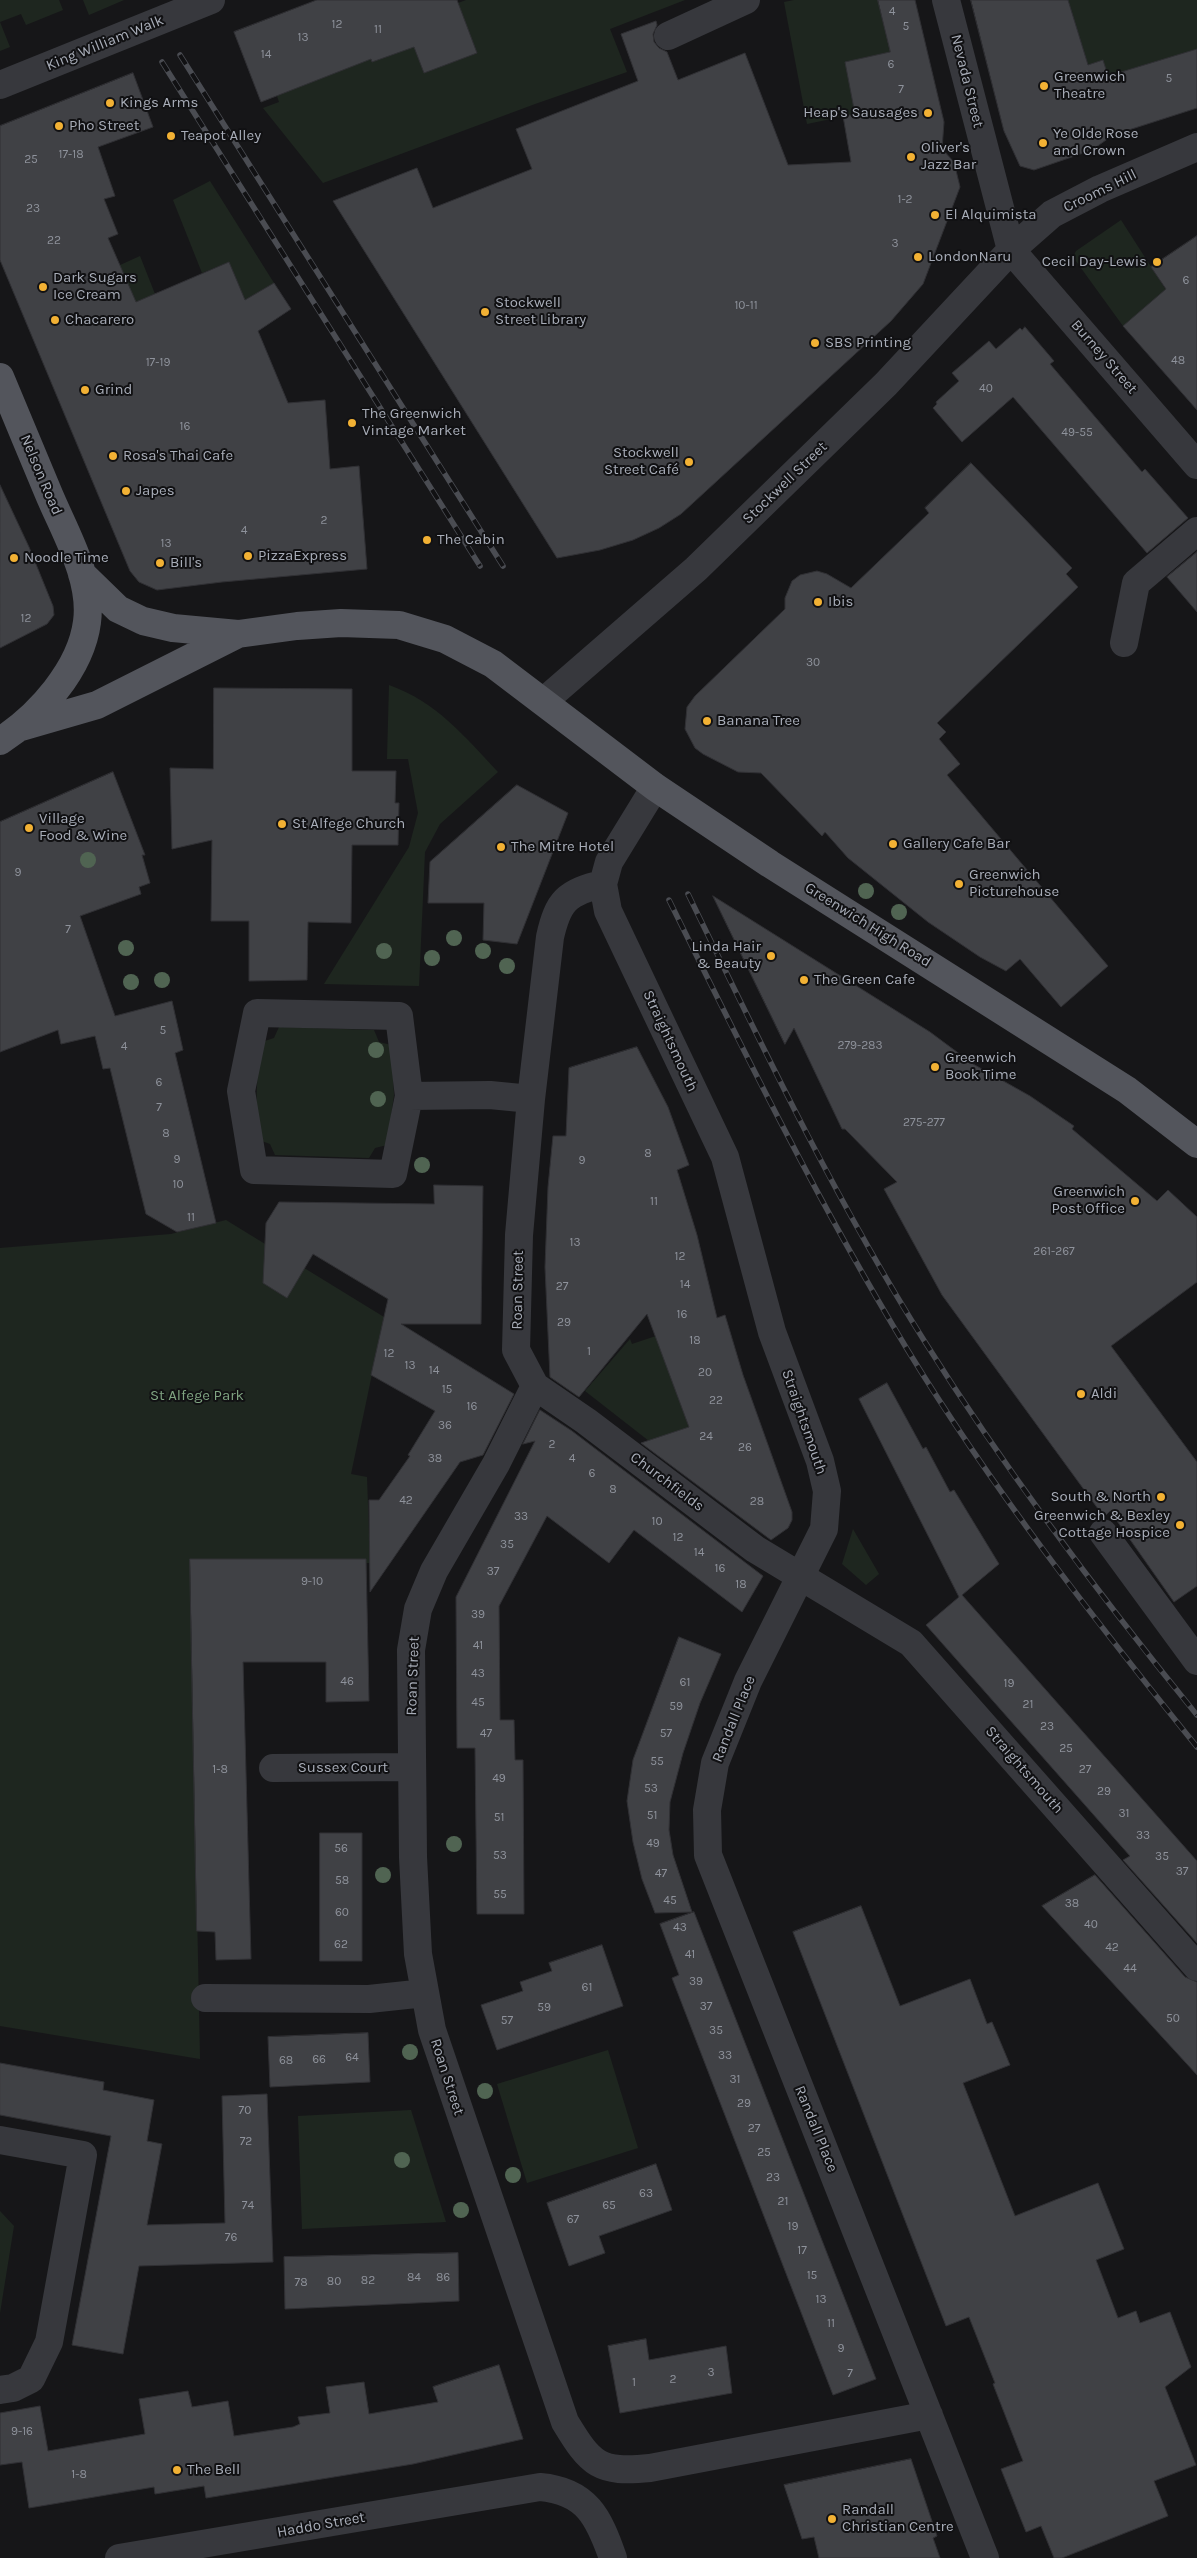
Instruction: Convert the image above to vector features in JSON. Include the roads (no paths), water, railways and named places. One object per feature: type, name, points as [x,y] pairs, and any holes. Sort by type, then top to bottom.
[{"type":"main road","name":"Nelson Road","points":[[0,376],[82,574],[87,620],[79,651],[55,689],[11,734]]},
{"type":"main road","name":"Nelson Road","points":[[82,574],[118,609],[143,621],[173,628],[238,634]]},
{"type":"main road","name":"Greenwich High Road","points":[[238,634],[341,622],[399,625],[446,639],[493,664],[655,787],[770,864],[1127,1090],[1197,1144]]},
{"type":"main road","points":[[11,734],[97,705],[238,634]]},
{"type":"street","name":"King William Walk","points":[[0,85],[211,0]]},
{"type":"street","points":[[668,36],[746,0]]},
{"type":"street","name":"Nevada Street","points":[[946,0],[1011,250]]},
{"type":"street","name":"Crooms Hill","points":[[1011,250],[1052,214],[1100,189],[1197,147]]},
{"type":"street","name":"Burney Street","points":[[1011,250],[1197,465]]},
{"type":"street","name":"Stockwell Street","points":[[544,701],[696,568],[798,471],[886,384],[1011,250]]},
{"type":"street","points":[[1126,633],[1136,584],[1197,531]]},
{"type":"street","points":[[602,884],[609,862],[618,844],[655,787]]},
{"type":"street","name":"Roan Street","points":[[602,884],[579,889],[566,899],[553,924],[531,1099],[519,1235],[516,1350],[535,1386],[496,1464],[434,1571],[418,1609],[411,1650],[414,1886],[418,1954],[432,2030],[450,2090],[565,2422],[580,2447],[591,2458],[607,2468],[624,2470],[650,2468],[929,2416]]},
{"type":"street","name":"Straightsmouth","points":[[602,884],[608,911],[725,1157],[772,1332],[820,1461],[827,1491],[824,1529],[799,1577],[911,1643],[1197,1966]]},
{"type":"street","points":[[257,1013],[399,1016],[410,1096],[393,1174],[254,1170],[240,1091],[257,1013]]},
{"type":"street","points":[[410,1096],[490,1096],[531,1099]]},
{"type":"street","name":"Churchfields","points":[[535,1386],[586,1420],[755,1549],[799,1577]]},
{"type":"street","points":[[1103,1534],[1197,1661]]},
{"type":"street","name":"Randall Place","points":[[799,1577],[748,1681],[716,1763],[707,1810],[708,1855],[985,2558]]},
{"type":"street","name":"Sussex Court","points":[[273,1768],[412,1767]]},
{"type":"street","points":[[205,1998],[369,1999],[425,1993]]},
{"type":"street","points":[[0,2140],[83,2155],[48,2342],[31,2378],[13,2388],[0,2390]]},
{"type":"street","name":"Haddo Street","points":[[119,2558],[234,2549],[522,2489],[540,2487],[559,2488],[580,2499],[596,2516],[613,2558]]},
{"type":"railway","points":[[180,55],[503,566]]},
{"type":"railway","points":[[162,62],[480,566]]},
{"type":"railway","points":[[688,894],[772,1065],[830,1177],[860,1233],[925,1342],[1021,1486],[1089,1579],[1197,1715]]},
{"type":"railway","points":[[669,900],[754,1071],[813,1183],[907,1349],[974,1453],[1009,1503],[1120,1651],[1197,1747]]},
{"type":"place","name":"Greenwich Theatre","points":[[1044,86]]},
{"type":"place","name":"Kings Arms","points":[[110,103]]},
{"type":"place","name":"Heap's Sausages","points":[[928,113]]},
{"type":"place","name":"Pho Street","points":[[59,126]]},
{"type":"place","name":"Teapot Alley","points":[[171,136]]},
{"type":"place","name":"Ye Olde Rose and Crown","points":[[1043,143]]},
{"type":"place","name":"Oliver's Jazz Bar","points":[[911,157]]},
{"type":"place","name":"El Alquimista","points":[[935,215]]},
{"type":"place","name":"LondonNaru","points":[[918,257]]},
{"type":"place","name":"Cecil Day-Lewis","points":[[1157,262]]},
{"type":"place","name":"Dark Sugars Ice Cream","points":[[43,287]]},
{"type":"place","name":"Stockwell Street Library","points":[[485,312]]},
{"type":"place","name":"Chacarero","points":[[55,320]]},
{"type":"place","name":"SBS Printing","points":[[815,343]]},
{"type":"place","name":"Grind","points":[[85,390]]},
{"type":"place","name":"The Greenwich Vintage Market","points":[[352,423]]},
{"type":"place","name":"Rosa's Thai Cafe","points":[[113,456]]},
{"type":"place","name":"Stockwell Street Café","points":[[689,462]]},
{"type":"place","name":"Japes","points":[[126,491]]},
{"type":"place","name":"The Cabin","points":[[427,540]]},
{"type":"place","name":"PizzaExpress","points":[[248,556]]},
{"type":"place","name":"Noodle Time","points":[[14,558]]},
{"type":"place","name":"Bill's","points":[[160,563]]},
{"type":"place","name":"Ibis","points":[[818,602]]},
{"type":"place","name":"Banana Tree","points":[[707,721]]},
{"type":"place","name":"St Alfege Church","points":[[282,824]]},
{"type":"place","name":"Village Food & Wine","points":[[29,828]]},
{"type":"place","name":"Gallery Cafe Bar","points":[[893,844]]},
{"type":"place","name":"The Mitre Hotel","points":[[501,847]]},
{"type":"place","name":"Greenwich Picturehouse","points":[[959,884]]},
{"type":"place","name":"Linda Hair & Beauty","points":[[771,956]]},
{"type":"place","name":"The Green Cafe","points":[[804,980]]},
{"type":"place","name":"Greenwich Book Time","points":[[935,1067]]},
{"type":"place","name":"Greenwich Post Office","points":[[1135,1201]]},
{"type":"place","name":"Aldi","points":[[1081,1394]]},
{"type":"place","name":"South & North","points":[[1161,1497]]},
{"type":"place","name":"Greenwich & Bexley Cottage Hospice","points":[[1180,1525]]},
{"type":"place","name":"The Bell","points":[[177,2470]]},
{"type":"place","name":"Randall Christian Centre","points":[[832,2519]]},
{"type":"park label","name":"St Alfege Park","points":[[197,1396]]}]
